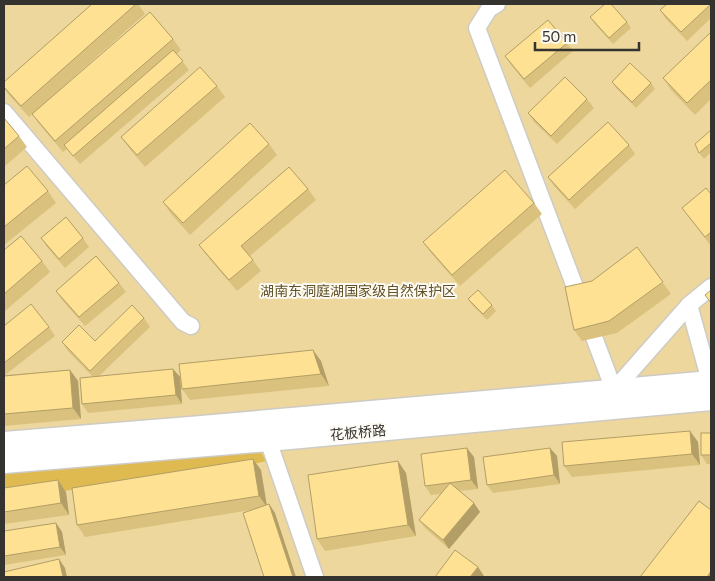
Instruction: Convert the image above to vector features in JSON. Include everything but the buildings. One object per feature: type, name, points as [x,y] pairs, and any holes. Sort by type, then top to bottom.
[{"type":"street","points":[[497,4],[489,9],[477,28],[614,390],[689,305],[711,287]]},
{"type":"street","points":[[4,112],[184,322],[190,326]]},
{"type":"street","points":[[689,305],[711,387]]},
{"type":"street","name":"花板桥路","points":[[4,443],[614,390],[711,387]]},
{"type":"street","name":"花板桥路","points":[[4,462],[268,440],[711,387]]},
{"type":"street","points":[[268,440],[314,577]]},
{"type":"green space","name":"湖南东洞庭湖国家级自然保护区","points":[[4,4],[711,4],[711,577],[4,577]]},
{"type":"shaded area","points":[[254,443],[267,461],[205,474],[4,498],[4,465]]}]
